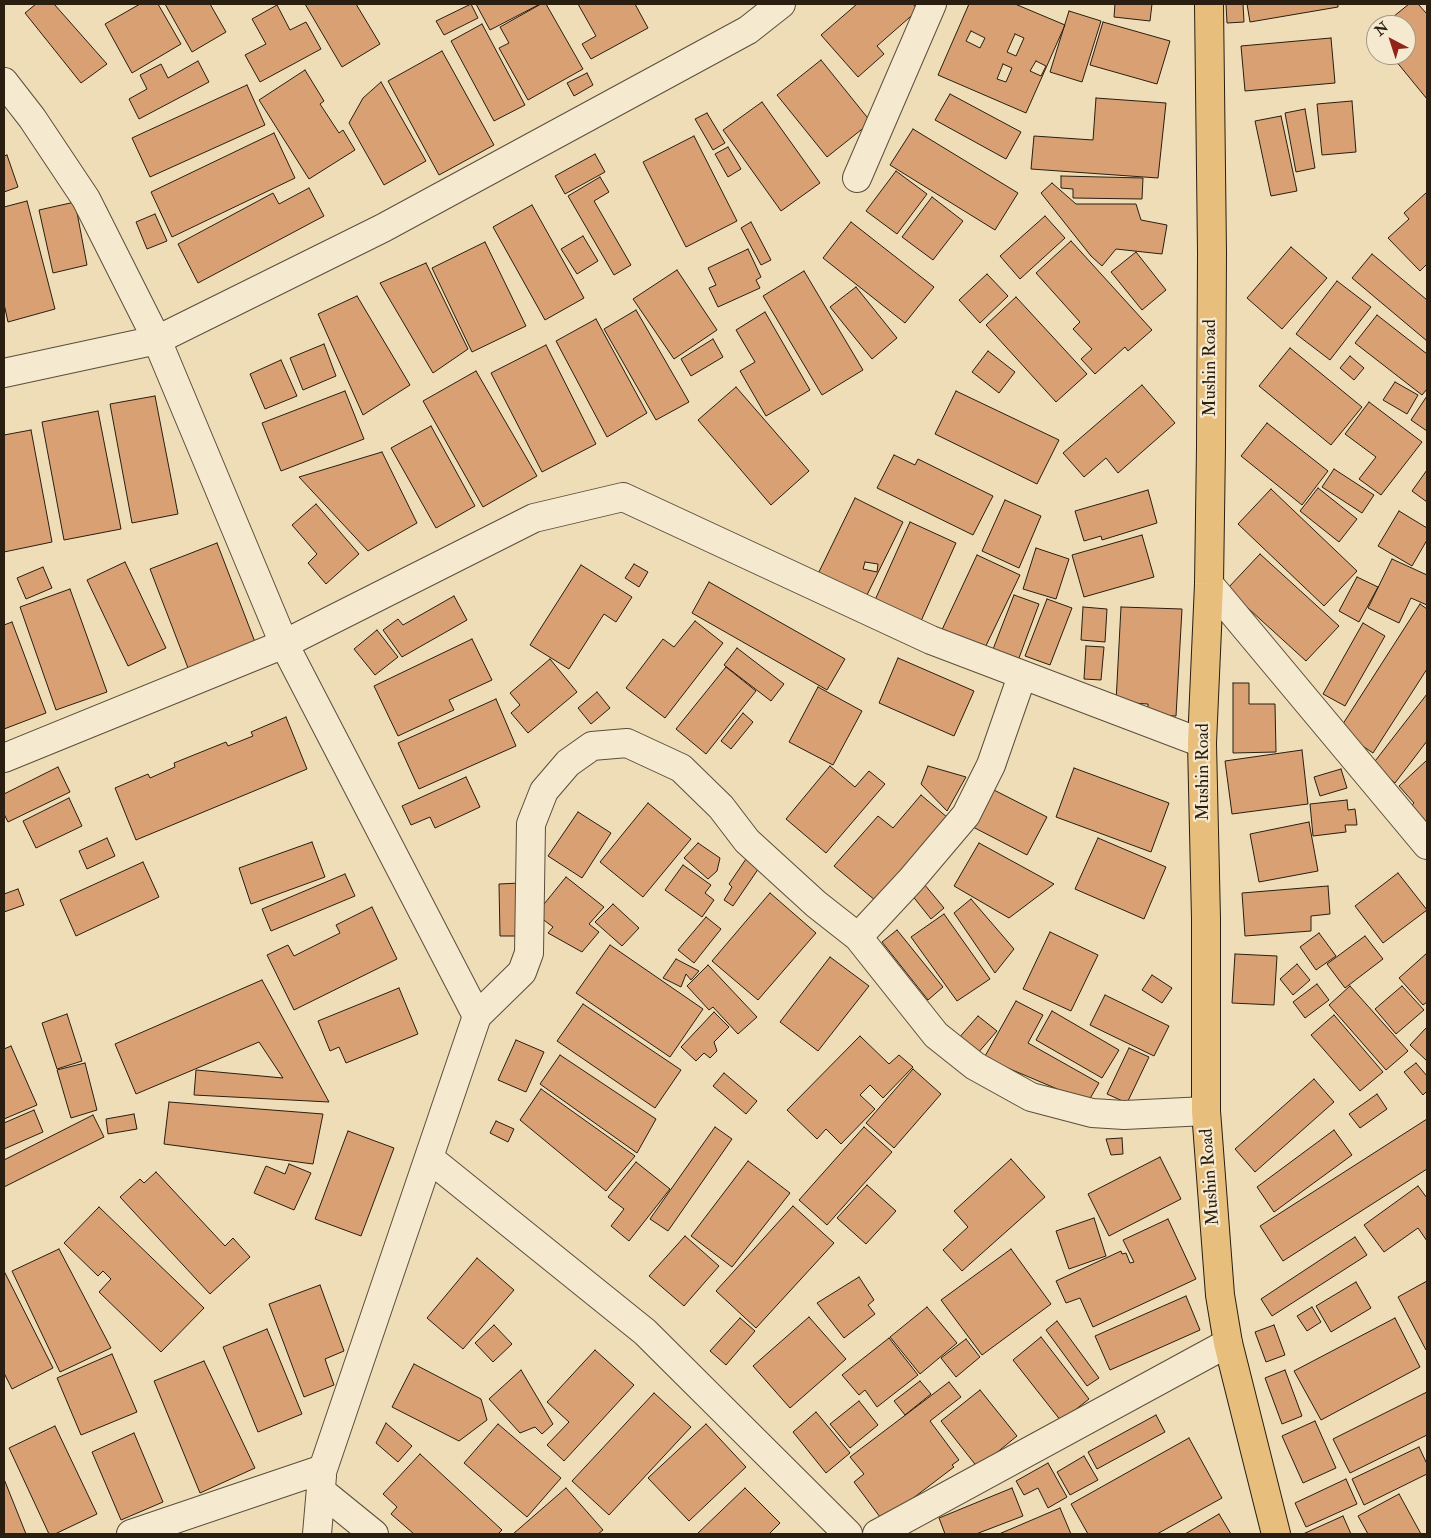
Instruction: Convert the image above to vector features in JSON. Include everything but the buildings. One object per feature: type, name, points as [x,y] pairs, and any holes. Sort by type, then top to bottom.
[{"type":"main road","name":"Mushin Road","points":[[1209,4],[1212,262],[1209,584],[1202,743],[1206,919],[1206,1110],[1220,1295],[1228,1343],[1276,1534]]},
{"type":"street","points":[[4,373],[157,340],[383,228],[748,30],[781,4]]},
{"type":"street","points":[[857,178],[932,4]]},
{"type":"street","points":[[4,82],[32,118],[86,199],[157,340],[284,644],[477,1016]]},
{"type":"street","points":[[4,758],[284,644],[534,518],[623,497],[931,640],[1202,743]]},
{"type":"street","points":[[1209,584],[1427,844]]},
{"type":"street","points":[[858,937],[966,814],[991,765],[1022,676]]},
{"type":"street","points":[[317,1534],[322,1480],[477,1016],[522,972],[530,953],[531,824],[544,791],[568,763],[592,746],[627,742],[681,768],[721,807],[747,841],[816,904],[858,937],[936,1035],[975,1066],[1031,1097],[1092,1113],[1124,1115],[1206,1110]]},
{"type":"street","points":[[429,1158],[645,1332],[848,1534]]},
{"type":"street","points":[[877,1534],[1228,1343]]},
{"type":"street","points":[[131,1534],[322,1480]]},
{"type":"street","points":[[322,1480],[374,1534]]}]
